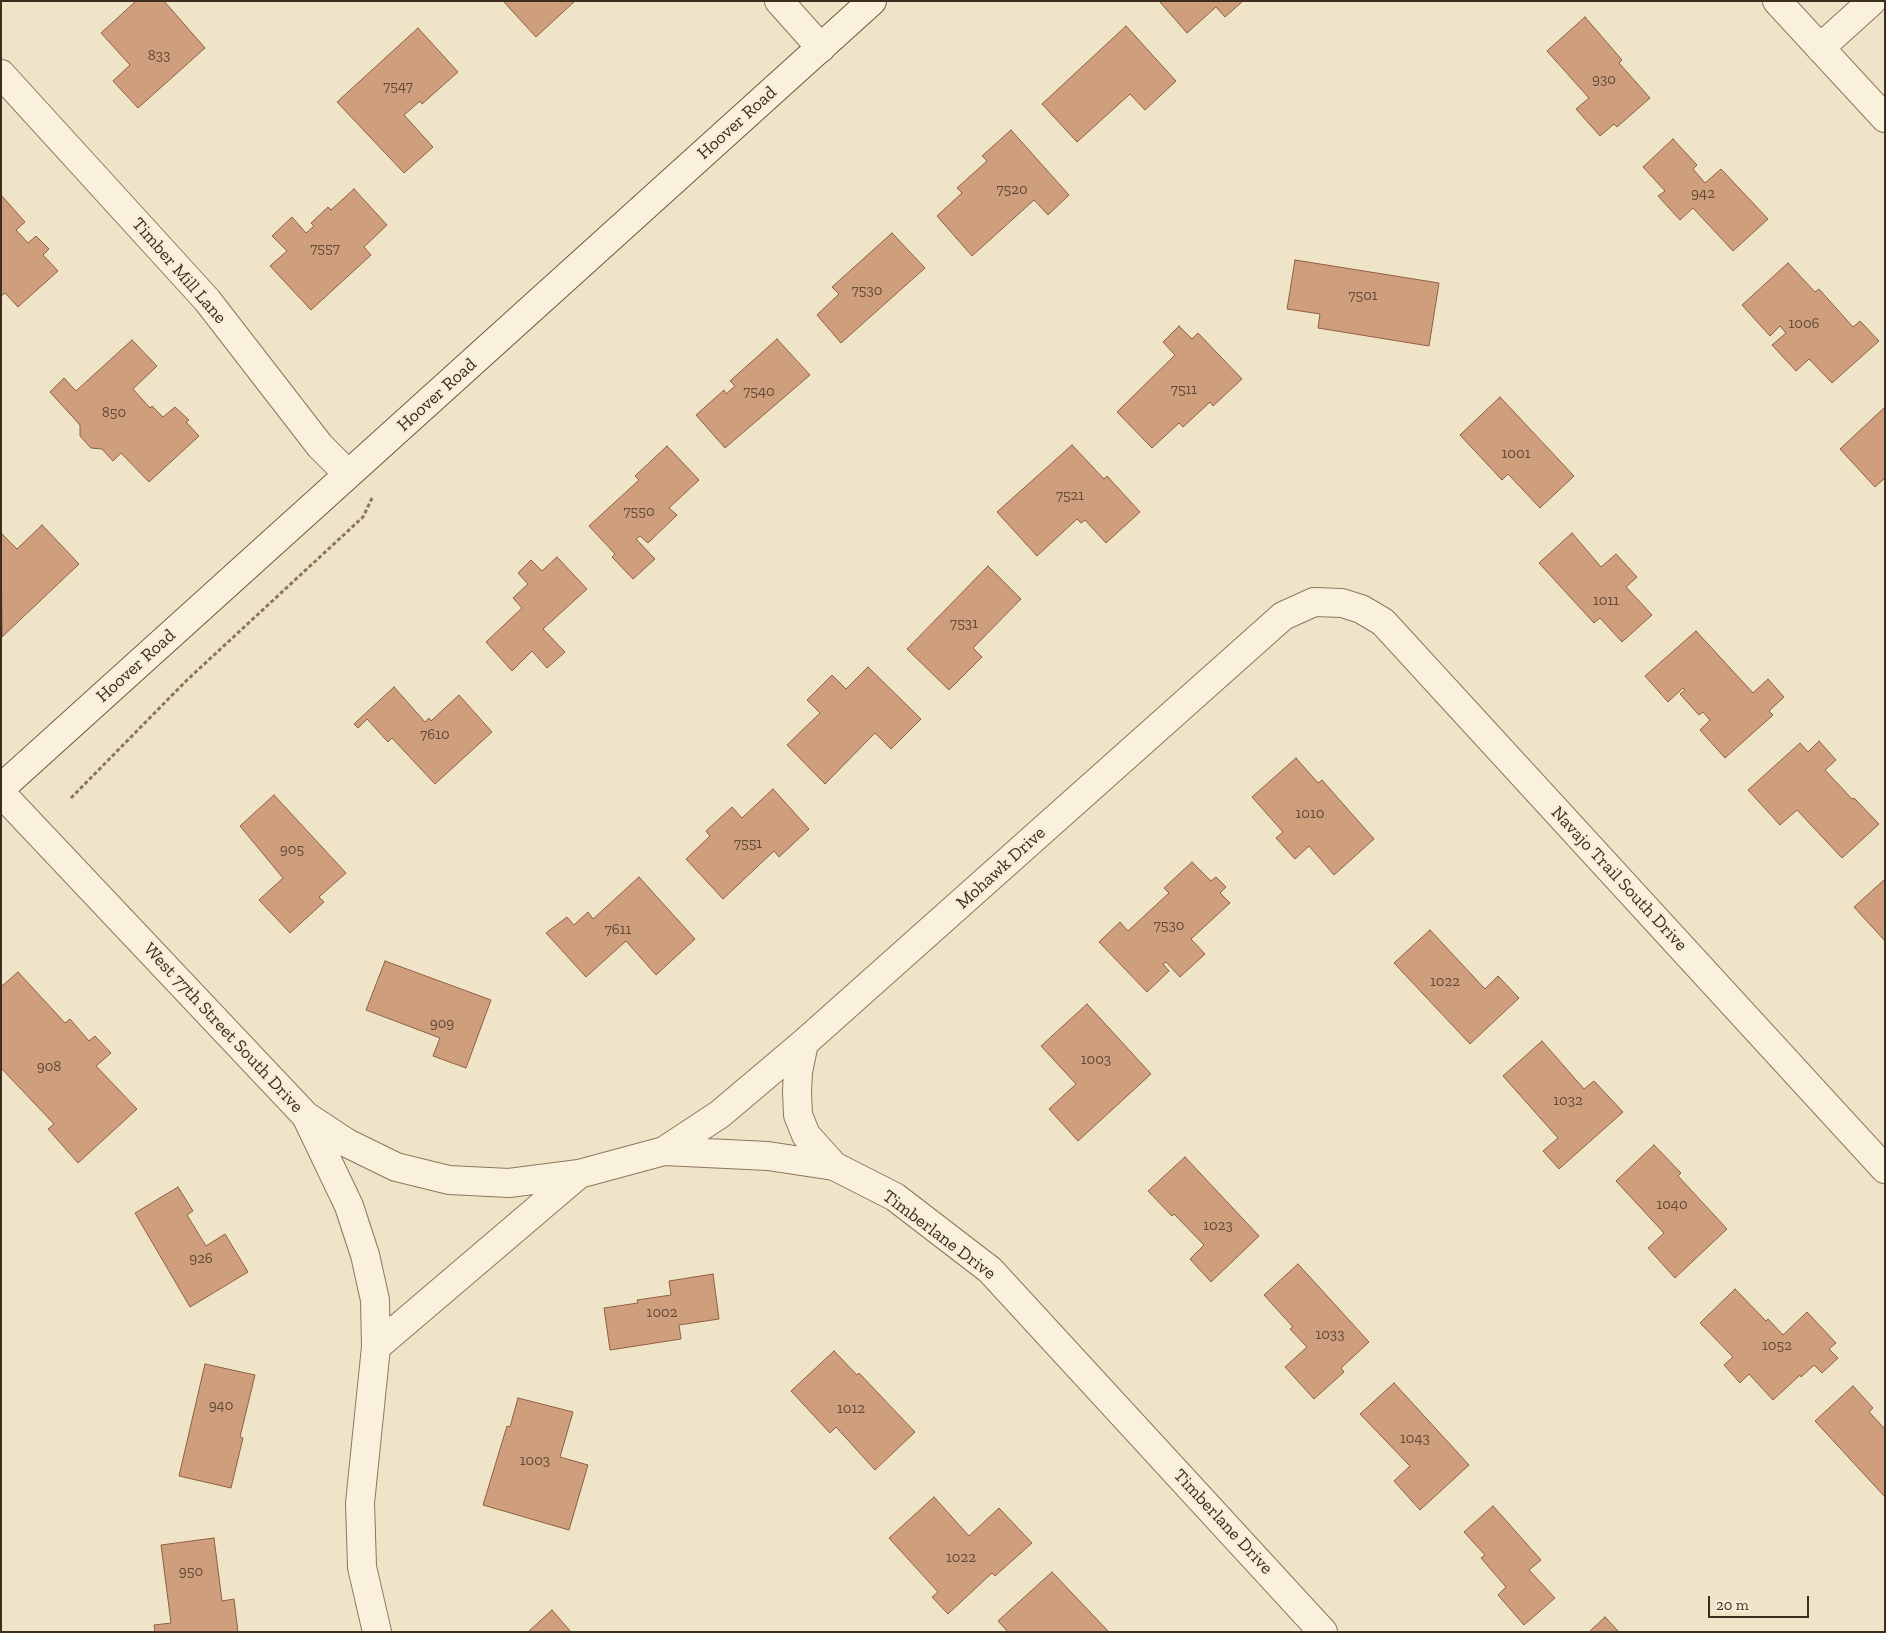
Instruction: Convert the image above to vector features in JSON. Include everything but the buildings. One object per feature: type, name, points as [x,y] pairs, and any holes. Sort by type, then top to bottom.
[{"type":"street","points":[[779,1],[821,48]]},
{"type":"street","name":"Hoover Road","points":[[1,788],[872,1]]},
{"type":"street","points":[[1777,1],[1885,118]]},
{"type":"street","points":[[1820,48],[1872,1]]},
{"type":"street","name":"Timber Mill Lane","points":[[1,74],[208,300],[320,446],[348,474]]},
{"type":"street","name":"Mohawk Drive","points":[[664,1151],[720,1114],[804,1043],[1283,616],[1314,602],[1342,603]]},
{"type":"street","name":"Navajo Trail South Drive","points":[[1342,603],[1361,609],[1383,622],[1885,1169]]},
{"type":"street","name":"West 77th Street South Drive","points":[[1,793],[306,1116],[349,1206],[365,1254],[375,1300],[376,1348],[360,1503],[362,1567],[377,1632]]},
{"type":"street","points":[[804,1043],[797,1082],[798,1115],[806,1135],[834,1166]]},
{"type":"street","name":"Timberlane Drive","points":[[306,1116],[347,1144],[396,1167],[449,1180],[509,1183],[580,1174],[664,1151],[768,1156],[834,1166],[895,1197],[990,1270],[1323,1632]]},
{"type":"street","points":[[376,1348],[580,1174]]},
{"type":"path","points":[[71,798],[187,680],[363,517],[374,494]]}]
